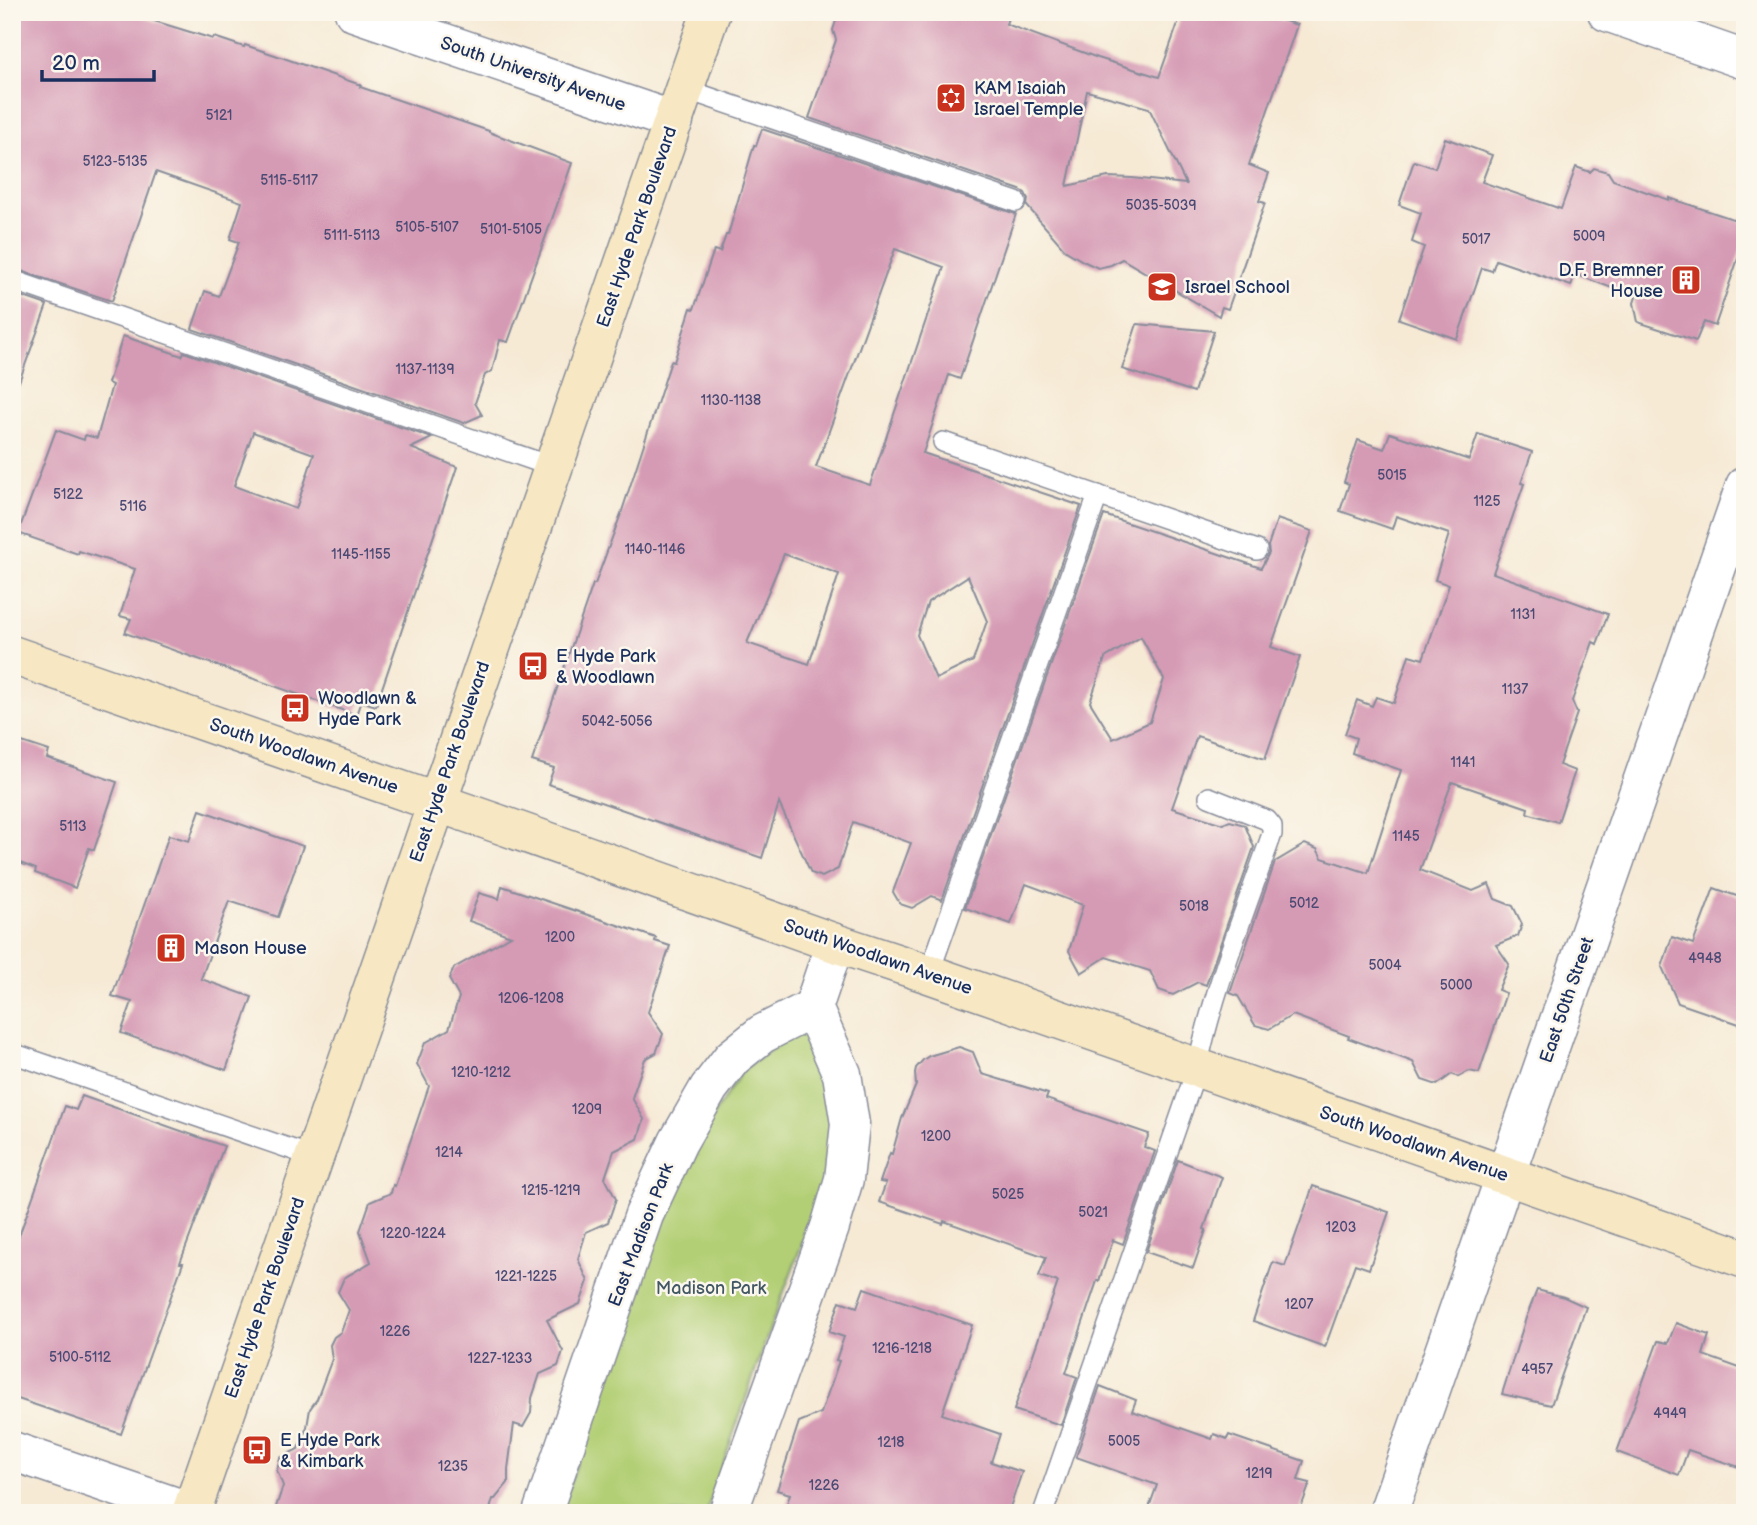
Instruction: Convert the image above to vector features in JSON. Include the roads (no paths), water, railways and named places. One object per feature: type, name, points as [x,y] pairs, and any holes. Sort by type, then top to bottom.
[{"type":"street","name":"South University Avenue","points":[[354,12],[679,105]]},
{"type":"street","name":"East Hyde Park Boulevard","points":[[191,1513],[711,12]]},
{"type":"street","points":[[1607,12],[1745,60]]},
{"type":"street","name":"East 50th Street","points":[[1388,1513],[1745,486]]},
{"type":"street","name":"South Woodlawn Avenue","points":[[12,655],[1745,1259]]},
{"type":"street","points":[[730,1512],[830,1227],[844,1179],[850,1124],[842,1074],[813,1008],[835,943]]},
{"type":"street","name":"East Madison Park","points":[[542,1513],[644,1215],[678,1142],[709,1088],[732,1058],[762,1034],[813,1008]]},
{"type":"street","points":[[12,1451],[191,1513]]},
{"type":"lane","points":[[679,105],[1016,202]]},
{"type":"lane","points":[[12,280],[553,467]]},
{"type":"lane","points":[[943,442],[1257,550]]},
{"type":"lane","points":[[929,974],[1098,495]]},
{"type":"lane","points":[[1043,1513],[1197,1068],[1203,1037],[1219,985],[1272,834],[1272,826],[1267,820],[1209,797]]},
{"type":"lane","points":[[12,1053],[314,1157]]},
{"type":"place","name":"KAM Isaiah Israel Temple","points":[[951,98]]},
{"type":"place","name":"D.F. Bremner House","points":[[1686,280]]},
{"type":"place","name":"Israel School","points":[[1162,287]]},
{"type":"place","name":"E Hyde Park & Woodlawn","points":[[533,666]]},
{"type":"place","name":"Woodlawn & Hyde Park","points":[[295,708]]},
{"type":"place","name":"Mason House","points":[[171,948]]},
{"type":"place","name":"E Hyde Park & Kimbark","points":[[257,1450]]},
{"type":"park label","name":"Madison Park","points":[[711,1288]]}]
